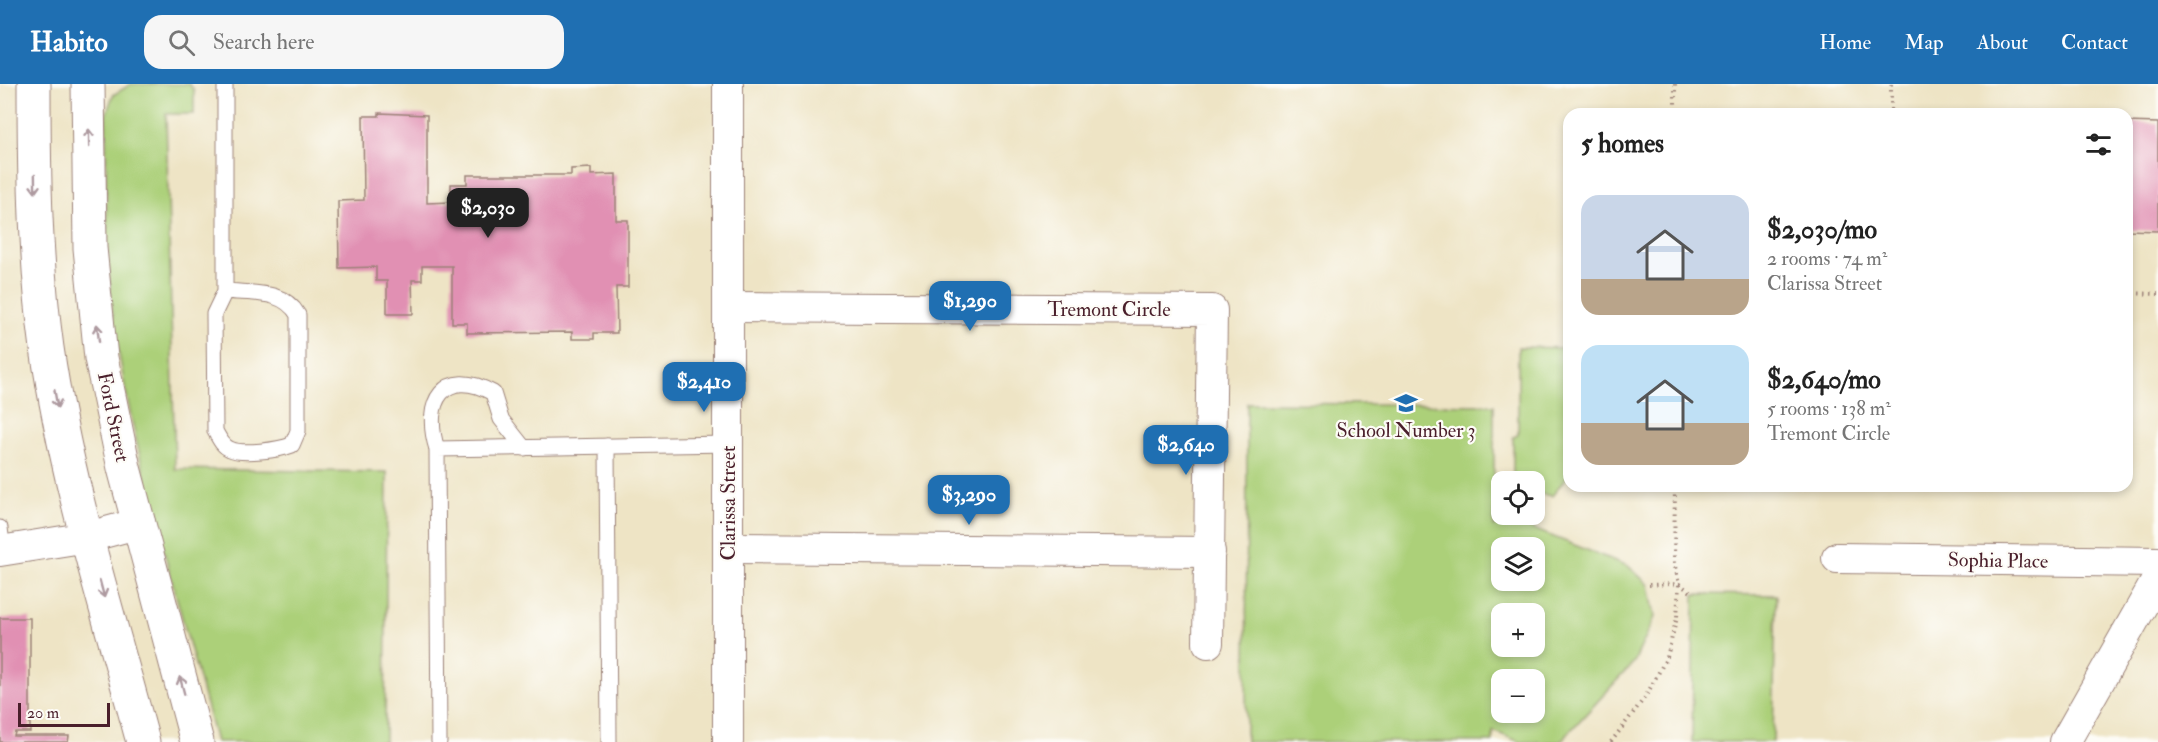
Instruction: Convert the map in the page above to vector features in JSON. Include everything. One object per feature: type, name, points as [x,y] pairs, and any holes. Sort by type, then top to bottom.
[{"type":"main road","points":[[34,84],[40,292],[57,405],[88,537],[142,742]]},
{"type":"main road","name":"Ford Street","points":[[88,84],[90,248],[94,304],[112,413],[197,742]]},
{"type":"street","name":"Clarissa Street","points":[[728,84],[728,742]]},
{"type":"street","name":"Tremont Circle","points":[[728,307],[1212,310],[1208,644]]},
{"type":"street","points":[[1,543],[88,537],[140,523]]},
{"type":"street","points":[[728,548],[1210,552]]},
{"type":"street","name":"Sophia Place","points":[[1838,558],[2158,562]]},
{"type":"street","points":[[2065,742],[2158,578]]},
{"type":"lane","points":[[225,84],[225,291],[214,314],[215,431],[223,445],[232,451],[280,450],[292,445],[298,431],[298,315],[291,303],[278,296],[225,291]]},
{"type":"lane","points":[[439,742],[437,448],[431,430],[435,399],[446,389],[459,382],[474,383],[493,393],[501,419],[524,448]]},
{"type":"lane","points":[[437,448],[728,444]]},
{"type":"lane","points":[[607,446],[609,742]]},
{"type":"path","points":[[1675,84],[1675,108]]},
{"type":"path","points":[[1891,84],[1891,108]]},
{"type":"path","points":[[2133,292],[2158,294]]},
{"type":"path","points":[[1611,742],[1646,696],[1667,657],[1677,617],[1679,584],[1674,562],[1675,492]]},
{"type":"path","points":[[1649,585],[1679,584],[1694,594]]},
{"type":"green space","points":[[131,84],[189,84],[194,90],[194,114],[166,114],[175,469],[387,472],[385,742],[216,742],[146,482],[114,323],[107,245],[106,115],[113,95]]},
{"type":"green space","points":[[1518,347],[1563,348],[1563,482],[1552,496],[1545,495],[1545,471],[1513,471],[1513,437],[1518,435]]},
{"type":"green space","points":[[1247,403],[1494,405],[1491,525],[1494,527],[1523,525],[1628,566],[1649,585],[1655,617],[1634,662],[1560,742],[1520,742],[1493,731],[1493,742],[1246,742]]},
{"type":"green space","points":[[1694,594],[1776,595],[1773,742],[1692,742]]},
{"type":"building","points":[[379,113],[427,115],[427,203],[451,202],[451,184],[467,184],[467,175],[571,175],[571,169],[591,168],[591,175],[616,174],[616,220],[628,220],[628,287],[616,287],[617,333],[594,333],[594,339],[572,339],[572,332],[467,333],[467,323],[452,323],[452,266],[422,266],[422,280],[412,280],[413,314],[387,314],[387,281],[376,281],[376,267],[339,268],[338,201],[364,200],[363,116],[379,116]]},
{"type":"building","points":[[2133,122],[2158,123],[2158,231],[2133,230]]},
{"type":"building","points":[[0,618],[30,618],[30,732],[15,732],[14,736],[69,736],[68,742],[0,742]]},
{"type":"place","name":"School Number 3","points":[[1406,403]]}]
